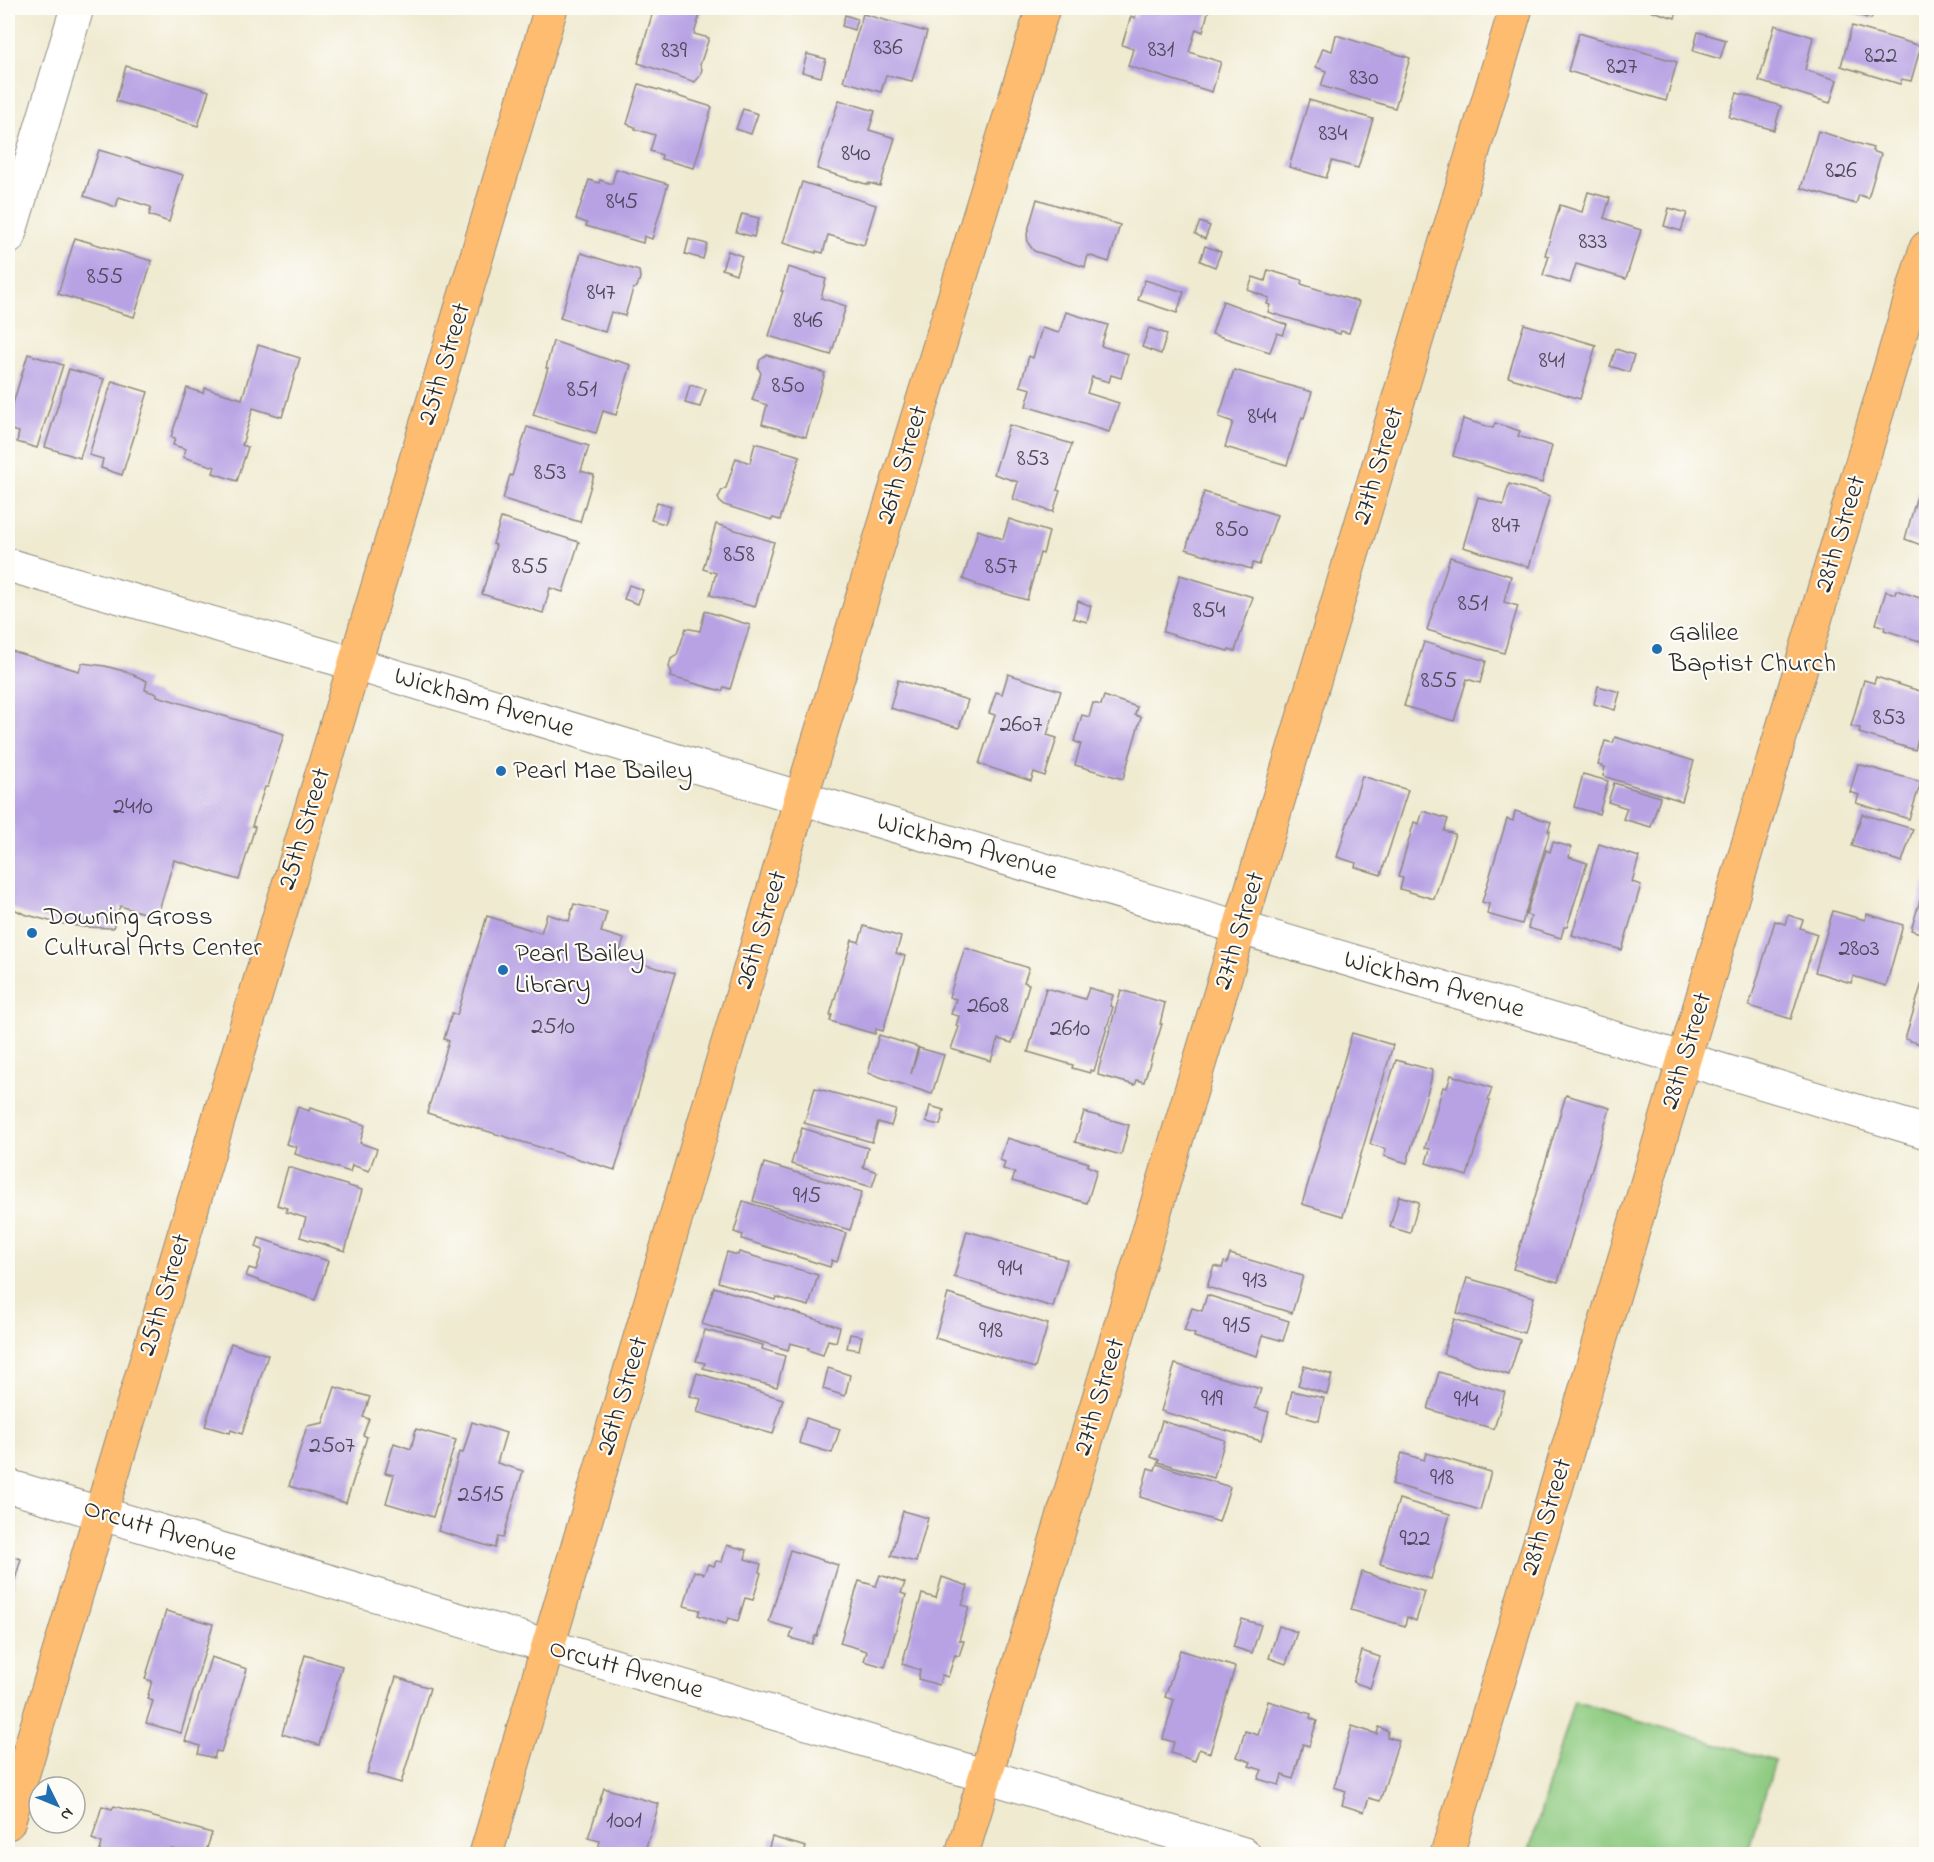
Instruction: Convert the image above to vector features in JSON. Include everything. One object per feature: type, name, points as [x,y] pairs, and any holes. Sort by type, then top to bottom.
[{"type":"main road","name":"25th Street","points":[[8,1823],[551,8]]},
{"type":"main road","name":"26th Street","points":[[486,1854],[801,798],[1043,8]]},
{"type":"main road","name":"27th Street","points":[[962,1854],[1516,8]]},
{"type":"main road","name":"28th Street","points":[[1447,1854],[1926,248]]},
{"type":"street","points":[[8,238],[77,8]]},
{"type":"street","name":"Wickham Avenue","points":[[8,565],[355,664],[1926,1132]]},
{"type":"street","name":"Orcutt Avenue","points":[[8,1486],[1244,1854]]},
{"type":"green space","points":[[1574,1701],[1775,1761],[1747,1854],[1528,1854]]},
{"type":"building","points":[[654,8],[689,8],[701,11],[694,34],[709,38],[700,65],[702,69],[700,76],[695,82],[638,63]]},
{"type":"building","points":[[916,8],[934,8],[932,13]]},
{"type":"building","points":[[1138,8],[1209,8],[1203,32],[1196,29],[1189,52],[1221,62],[1212,92],[1128,66],[1133,49],[1122,45],[1131,16],[1135,18]]},
{"type":"building","points":[[1642,8],[1678,8],[1675,18]]},
{"type":"building","points":[[1835,8],[1875,8],[1871,19]]},
{"type":"building","points":[[863,14],[927,32],[912,81],[886,75],[881,92],[843,81]]},
{"type":"building","points":[[845,15],[857,19],[854,30],[842,26]]},
{"type":"building","points":[[1775,25],[1813,37],[1805,70],[1837,80],[1830,103],[1759,81]]},
{"type":"building","points":[[1852,26],[1921,46],[1911,81],[1902,79],[1900,84],[1841,66]]},
{"type":"building","points":[[1698,32],[1726,40],[1720,59],[1693,51]]},
{"type":"building","points":[[1579,33],[1677,62],[1666,101],[1568,71]]},
{"type":"building","points":[[1336,35],[1410,58],[1395,108],[1321,86],[1326,71],[1316,67],[1323,48],[1332,51]]},
{"type":"building","points":[[807,54],[826,59],[821,77],[802,72]]},
{"type":"building","points":[[126,66],[209,91],[198,126],[116,101]]},
{"type":"building","points":[[639,84],[712,107],[694,168],[661,159],[662,155],[650,151],[655,135],[627,124]]},
{"type":"building","points":[[1737,93],[1781,106],[1774,130],[1729,117]]},
{"type":"building","points":[[839,100],[875,111],[869,130],[895,138],[880,186],[869,183],[869,185],[817,169]]},
{"type":"building","points":[[1309,100],[1373,119],[1358,168],[1332,161],[1326,178],[1289,167]]},
{"type":"building","points":[[743,109],[758,114],[751,134],[736,129]]},
{"type":"building","points":[[1818,131],[1873,148],[1872,151],[1881,154],[1868,198],[1859,195],[1856,204],[1801,188]]},
{"type":"building","points":[[99,150],[183,175],[169,222],[149,215],[151,207],[119,197],[116,207],[84,196]]},
{"type":"building","points":[[616,169],[668,184],[652,239],[644,236],[643,243],[586,226],[587,223],[576,219],[589,180],[599,183],[600,180],[612,184]]},
{"type":"building","points":[[802,182],[876,205],[864,245],[828,235],[823,253],[816,251],[816,253],[783,243]]},
{"type":"building","points":[[1588,192],[1610,198],[1604,218],[1641,230],[1626,279],[1576,264],[1570,283],[1543,275],[1549,256],[1545,255],[1560,205],[1582,212]]},
{"type":"building","points":[[1037,199],[1120,225],[1109,262],[1088,255],[1085,267],[1034,251],[1028,243],[1027,234]]},
{"type":"building","points":[[1669,208],[1687,213],[1681,231],[1664,226]]},
{"type":"building","points":[[742,214],[759,218],[754,237],[736,232]]},
{"type":"building","points":[[1200,222],[1210,226],[1205,239],[1195,234]]},
{"type":"building","points":[[75,238],[152,261],[134,317],[58,294]]},
{"type":"building","points":[[689,239],[707,244],[703,259],[685,254]]},
{"type":"building","points":[[1205,246],[1221,252],[1215,267],[1200,261]]},
{"type":"building","points":[[728,251],[742,256],[736,274],[722,269]]},
{"type":"building","points":[[581,253],[639,271],[640,278],[637,287],[633,289],[625,316],[611,312],[605,332],[560,318]]},
{"type":"building","points":[[788,267],[826,279],[821,298],[846,306],[831,355],[769,336]]},
{"type":"building","points":[[1268,270],[1302,280],[1301,284],[1359,302],[1349,333],[1341,331],[1340,334],[1268,312],[1269,298],[1248,290],[1253,277],[1265,281]]},
{"type":"building","points":[[1145,280],[1184,292],[1177,313],[1138,300]]},
{"type":"building","points":[[1223,301],[1287,325],[1283,335],[1277,333],[1270,352],[1212,334]]},
{"type":"building","points":[[1066,312],[1108,325],[1101,346],[1128,354],[1121,378],[1111,375],[1109,382],[1092,377],[1087,393],[1119,403],[1109,432],[1026,406],[1031,389],[1020,386],[1029,356],[1033,358],[1042,328],[1059,333]]},
{"type":"building","points":[[1524,324],[1596,345],[1580,399],[1508,377]]},
{"type":"building","points":[[1149,328],[1167,334],[1161,354],[1142,347]]},
{"type":"building","points":[[553,341],[615,362],[615,360],[631,365],[616,415],[603,411],[596,433],[533,415],[548,368],[546,368]]},
{"type":"building","points":[[258,345],[300,358],[282,417],[253,408],[242,445],[248,447],[237,481],[213,473],[215,467],[183,457],[186,449],[173,445],[175,438],[171,437],[187,388],[203,393],[205,388],[242,399]]},
{"type":"building","points":[[1616,349],[1634,355],[1629,372],[1610,366]]},
{"type":"building","points":[[28,354],[63,365],[37,448],[17,442],[19,432],[8,429],[8,420]]},
{"type":"building","points":[[767,355],[825,373],[806,437],[762,424],[767,405],[752,400],[761,373],[758,368],[760,360]]},
{"type":"building","points":[[69,369],[104,379],[80,458],[45,447]]},
{"type":"building","points":[[1234,370],[1312,392],[1287,465],[1225,447],[1233,422],[1219,417]]},
{"type":"building","points":[[112,381],[148,392],[122,475],[101,468],[103,459],[89,455]]},
{"type":"building","points":[[690,385],[706,389],[700,407],[685,403]]},
{"type":"building","points":[[1463,419],[1493,428],[1495,423],[1520,431],[1518,436],[1552,446],[1542,483],[1453,456]]},
{"type":"building","points":[[1009,425],[1072,444],[1057,490],[1060,491],[1053,512],[1013,499],[1018,482],[994,474]]},
{"type":"building","points":[[527,427],[589,446],[581,471],[594,475],[580,522],[503,499]]},
{"type":"building","points":[[755,443],[800,456],[780,520],[773,518],[772,520],[721,504],[718,498],[722,490],[726,488],[736,458],[750,463]]},
{"type":"building","points":[[1509,484],[1550,496],[1529,567],[1463,547],[1478,497],[1503,505]]},
{"type":"building","points":[[1204,492],[1277,515],[1259,565],[1253,563],[1251,569],[1186,549]]},
{"type":"building","points":[[1918,492],[1926,494],[1926,547],[1905,539]]},
{"type":"building","points":[[657,502],[671,506],[665,524],[651,520]]},
{"type":"building","points":[[501,518],[579,542],[563,592],[550,588],[543,613],[482,594]]},
{"type":"building","points":[[1009,519],[1049,532],[1043,554],[1040,553],[1027,600],[963,579],[978,530],[1003,539]]},
{"type":"building","points":[[716,524],[774,542],[755,607],[710,595],[716,573],[703,569]]},
{"type":"building","points":[[1450,557],[1511,576],[1504,602],[1518,606],[1504,653],[1427,630]]},
{"type":"building","points":[[1180,575],[1253,597],[1235,651],[1163,632]]},
{"type":"building","points":[[629,585],[643,590],[638,604],[624,599]]},
{"type":"building","points":[[1896,590],[1926,600],[1926,643],[1884,630],[1885,627],[1876,624],[1886,591],[1895,594]]},
{"type":"building","points":[[1078,601],[1091,606],[1087,622],[1073,618]]},
{"type":"building","points":[[705,611],[750,625],[730,689],[724,687],[722,691],[671,677],[669,667],[671,659],[677,655],[686,628],[700,631]]},
{"type":"building","points":[[1424,642],[1486,661],[1480,683],[1467,679],[1454,721],[1404,706]]},
{"type":"building","points":[[8,650],[79,671],[82,663],[127,672],[147,681],[145,690],[157,696],[284,734],[268,787],[265,787],[252,826],[255,827],[239,880],[174,860],[157,917],[120,906],[113,928],[83,927],[53,922],[24,914],[8,906]]},
{"type":"building","points":[[1008,674],[1061,691],[1047,735],[1057,738],[1045,776],[1034,772],[1031,781],[979,764],[995,715],[989,713],[996,692],[1002,694]]},
{"type":"building","points":[[1876,677],[1926,693],[1926,711],[1915,750],[1859,733],[1860,728],[1851,726],[1864,680],[1874,683]]},
{"type":"building","points":[[898,680],[968,700],[959,728],[890,708]]},
{"type":"building","points":[[1598,686],[1620,692],[1615,710],[1594,704]]},
{"type":"building","points":[[1104,696],[1137,707],[1135,715],[1141,717],[1123,779],[1075,765],[1081,744],[1074,741],[1082,715],[1089,717],[1093,703],[1101,705]]},
{"type":"building","points":[[1615,737],[1694,761],[1682,801],[1603,776],[1605,767],[1598,765],[1605,741],[1613,743]]},
{"type":"building","points":[[1858,764],[1921,782],[1909,819],[1856,803],[1859,795],[1850,792]]},
{"type":"building","points":[[1583,774],[1608,781],[1599,814],[1574,807]]},
{"type":"building","points":[[1362,776],[1408,790],[1381,875],[1355,867],[1356,863],[1337,857]]},
{"type":"building","points":[[1614,783],[1660,797],[1651,827],[1623,819],[1627,808],[1608,802]]},
{"type":"building","points":[[1423,811],[1448,819],[1444,831],[1455,834],[1434,899],[1400,889],[1403,878],[1398,877],[1414,822],[1419,824]]},
{"type":"building","points":[[1515,811],[1551,822],[1522,924],[1487,914],[1489,904],[1482,902],[1507,819],[1513,821]]},
{"type":"building","points":[[1862,814],[1913,829],[1902,862],[1852,846]]},
{"type":"building","points":[[1553,842],[1571,847],[1569,857],[1587,863],[1567,927],[1564,927],[1561,938],[1528,928],[1531,916],[1526,915],[1546,850],[1550,852]]},
{"type":"building","points":[[1599,844],[1639,857],[1632,882],[1641,885],[1622,950],[1572,935]]},
{"type":"building","points":[[1926,880],[1926,935],[1911,930]]},
{"type":"building","points":[[574,904],[607,912],[601,932],[624,939],[618,957],[675,973],[615,1170],[427,1113],[449,1041],[444,1039],[452,1013],[457,1015],[487,916],[541,933],[547,914],[569,921]]},
{"type":"building","points":[[1833,911],[1865,920],[1867,914],[1903,925],[1886,986],[1853,976],[1851,983],[1815,972]]},
{"type":"building","points":[[1788,915],[1803,920],[1800,928],[1817,934],[1791,1019],[1749,1006],[1775,921],[1785,924]]},
{"type":"building","points":[[864,926],[901,937],[896,953],[905,956],[883,1031],[876,1029],[875,1034],[830,1021],[852,940],[859,942]]},
{"type":"building","points":[[965,948],[1029,968],[1024,982],[1029,984],[1012,1043],[998,1039],[991,1061],[951,1049],[959,1027],[956,1026],[959,1016],[951,1014],[956,999],[949,997]]},
{"type":"building","points":[[1922,983],[1926,984],[1926,1046],[1905,1039]]},
{"type":"building","points":[[1046,988],[1085,999],[1089,988],[1113,995],[1110,1006],[1113,1007],[1094,1071],[1090,1070],[1090,1073],[1072,1068],[1073,1065],[1028,1052]]},
{"type":"building","points":[[1121,990],[1165,1003],[1160,1024],[1162,1024],[1144,1082],[1137,1080],[1135,1085],[1098,1075]]},
{"type":"building","points":[[1352,1033],[1393,1045],[1343,1216],[1302,1204]]},
{"type":"building","points":[[879,1035],[918,1047],[911,1074],[919,1048],[944,1055],[932,1094],[868,1073]]},
{"type":"building","points":[[1396,1060],[1432,1070],[1407,1163],[1384,1156],[1386,1149],[1370,1144]]},
{"type":"building","points":[[1451,1075],[1492,1088],[1467,1176],[1426,1163],[1430,1149],[1425,1148],[1443,1087],[1447,1088]]},
{"type":"building","points":[[815,1088],[896,1110],[891,1126],[878,1122],[872,1142],[804,1123]]},
{"type":"building","points":[[1566,1095],[1610,1108],[1558,1282],[1513,1269]]},
{"type":"building","points":[[930,1106],[944,1110],[940,1125],[926,1122]]},
{"type":"building","points":[[298,1107],[309,1111],[310,1108],[365,1125],[360,1143],[377,1149],[369,1171],[352,1165],[350,1172],[295,1154],[297,1147],[286,1144]]},
{"type":"building","points":[[1084,1112],[1129,1125],[1121,1155],[1075,1142]]},
{"type":"building","points":[[802,1128],[868,1148],[863,1167],[877,1172],[872,1187],[791,1164]]},
{"type":"building","points":[[1007,1138],[1089,1163],[1087,1166],[1097,1170],[1087,1203],[1012,1181],[1015,1173],[1003,1169],[1005,1162],[1000,1160]]},
{"type":"building","points":[[764,1163],[862,1192],[850,1230],[753,1201]]},
{"type":"building","points":[[288,1167],[362,1190],[345,1251],[300,1237],[306,1218],[286,1212],[287,1208],[277,1205]]},
{"type":"building","points":[[1399,1196],[1419,1202],[1410,1233],[1390,1227]]},
{"type":"building","points":[[743,1201],[846,1233],[837,1262],[832,1260],[830,1267],[742,1239],[743,1235],[734,1232]]},
{"type":"building","points":[[967,1231],[1067,1260],[1053,1307],[954,1277]]},
{"type":"building","points":[[259,1238],[328,1261],[315,1300],[246,1276],[249,1268],[256,1270],[263,1250],[256,1247]]},
{"type":"building","points":[[727,1252],[738,1255],[739,1252],[818,1275],[809,1306],[776,1297],[775,1300],[718,1282]]},
{"type":"building","points":[[1230,1254],[1303,1276],[1292,1313],[1207,1287],[1214,1266],[1222,1268],[1224,1262],[1227,1263]]},
{"type":"building","points":[[1467,1278],[1534,1297],[1524,1333],[1457,1313]]},
{"type":"building","points":[[714,1287],[840,1327],[836,1342],[828,1340],[823,1355],[790,1343],[788,1350],[702,1324]]},
{"type":"building","points":[[948,1294],[1048,1324],[1035,1368],[935,1338]]},
{"type":"building","points":[[1207,1295],[1289,1321],[1283,1341],[1263,1335],[1257,1356],[1194,1337],[1195,1334],[1184,1331],[1192,1308],[1202,1311]]},
{"type":"building","points":[[1454,1319],[1520,1340],[1509,1375],[1443,1354]]},
{"type":"building","points":[[705,1330],[763,1345],[762,1349],[785,1356],[777,1387],[703,1368],[705,1363],[696,1361]]},
{"type":"building","points":[[850,1334],[862,1336],[859,1350],[847,1348]]},
{"type":"building","points":[[231,1343],[268,1355],[242,1434],[205,1426]]},
{"type":"building","points":[[1175,1364],[1261,1389],[1255,1408],[1269,1412],[1261,1441],[1161,1411]]},
{"type":"building","points":[[1304,1366],[1332,1375],[1327,1394],[1298,1385]]},
{"type":"building","points":[[828,1368],[850,1375],[845,1396],[823,1389]]},
{"type":"building","points":[[1439,1372],[1505,1392],[1494,1429],[1428,1409]]},
{"type":"building","points":[[697,1373],[783,1399],[773,1434],[697,1412],[701,1399],[690,1396]]},
{"type":"building","points":[[335,1387],[370,1397],[363,1417],[369,1419],[363,1435],[367,1437],[346,1503],[289,1486],[307,1426],[323,1423]]},
{"type":"building","points":[[1292,1391],[1324,1398],[1319,1421],[1287,1413]]},
{"type":"building","points":[[806,1418],[840,1429],[832,1453],[799,1443]]},
{"type":"building","points":[[1162,1421],[1225,1440],[1214,1478],[1158,1462],[1159,1460],[1151,1457]]},
{"type":"building","points":[[472,1422],[506,1433],[497,1463],[523,1471],[503,1538],[498,1537],[495,1548],[438,1531],[459,1452],[463,1453]]},
{"type":"building","points":[[416,1429],[456,1440],[433,1517],[386,1503],[394,1475],[385,1473],[394,1443],[411,1449]]},
{"type":"building","points":[[1402,1453],[1424,1460],[1426,1453],[1491,1472],[1480,1510],[1392,1484]]},
{"type":"building","points":[[1157,1464],[1230,1487],[1219,1522],[1140,1497],[1148,1468],[1155,1470]]},
{"type":"building","points":[[1399,1499],[1450,1514],[1431,1579],[1380,1564]]},
{"type":"building","points":[[903,1511],[928,1518],[916,1562],[891,1556]]},
{"type":"building","points":[[727,1545],[747,1550],[745,1559],[761,1564],[759,1572],[761,1573],[753,1600],[745,1598],[738,1621],[728,1618],[726,1624],[698,1615],[700,1610],[684,1606],[694,1571],[704,1574],[708,1564],[714,1566],[716,1561],[722,1562]]},
{"type":"building","points":[[790,1550],[838,1565],[817,1636],[812,1644],[790,1638],[793,1629],[769,1622]]},
{"type":"building","points":[[8,1555],[21,1559],[8,1603]]},
{"type":"building","points":[[1362,1572],[1425,1592],[1416,1621],[1407,1617],[1405,1626],[1351,1610]]},
{"type":"building","points":[[880,1575],[905,1583],[901,1593],[906,1595],[885,1667],[864,1661],[867,1651],[840,1643],[859,1581],[876,1586]]},
{"type":"building","points":[[942,1577],[968,1586],[962,1605],[969,1607],[959,1640],[964,1641],[959,1656],[955,1655],[948,1677],[942,1675],[939,1685],[918,1679],[920,1670],[902,1664],[922,1594],[936,1598]]},
{"type":"building","points":[[166,1611],[213,1624],[181,1733],[146,1723],[153,1701],[147,1699],[152,1681],[145,1679]]},
{"type":"building","points":[[1242,1619],[1261,1625],[1252,1653],[1233,1647]]},
{"type":"building","points":[[1279,1626],[1297,1632],[1286,1664],[1269,1658]]},
{"type":"building","points":[[1180,1650],[1235,1667],[1210,1753],[1199,1749],[1195,1761],[1171,1753],[1174,1742],[1163,1739],[1174,1700],[1165,1697]]},
{"type":"building","points":[[1362,1651],[1380,1657],[1370,1688],[1353,1682]]},
{"type":"building","points":[[305,1655],[342,1666],[319,1745],[282,1734]]},
{"type":"building","points":[[211,1657],[247,1669],[221,1752],[216,1751],[214,1758],[198,1754],[200,1746],[185,1741]]},
{"type":"building","points":[[396,1677],[430,1688],[401,1783],[367,1773]]},
{"type":"building","points":[[1268,1701],[1311,1714],[1310,1718],[1317,1721],[1309,1746],[1303,1744],[1293,1779],[1282,1775],[1279,1785],[1258,1779],[1262,1770],[1249,1766],[1251,1762],[1237,1757],[1245,1731],[1258,1735]]},
{"type":"building","points":[[1352,1726],[1377,1734],[1379,1727],[1388,1731],[1387,1737],[1399,1740],[1380,1801],[1369,1798],[1364,1812],[1342,1805],[1346,1791],[1334,1787]]},
{"type":"building","points":[[604,1788],[659,1804],[644,1854],[592,1854],[594,1849],[598,1850],[600,1841],[588,1838]]},
{"type":"building","points":[[102,1806],[112,1809],[114,1806],[212,1833],[205,1854],[190,1854],[171,1849],[169,1854],[99,1854],[102,1843],[92,1839]]},
{"type":"building","points":[[772,1837],[806,1847],[804,1854],[767,1854]]},
{"type":"place","name":"Galilee Baptist Church","points":[[1657,649]]},
{"type":"place","name":"Pearl Mae Bailey","points":[[501,771]]},
{"type":"place","name":"Downing Gross Cultural Arts Center","points":[[32,933]]},
{"type":"place","name":"Pearl Bailey Library","points":[[503,970]]}]
